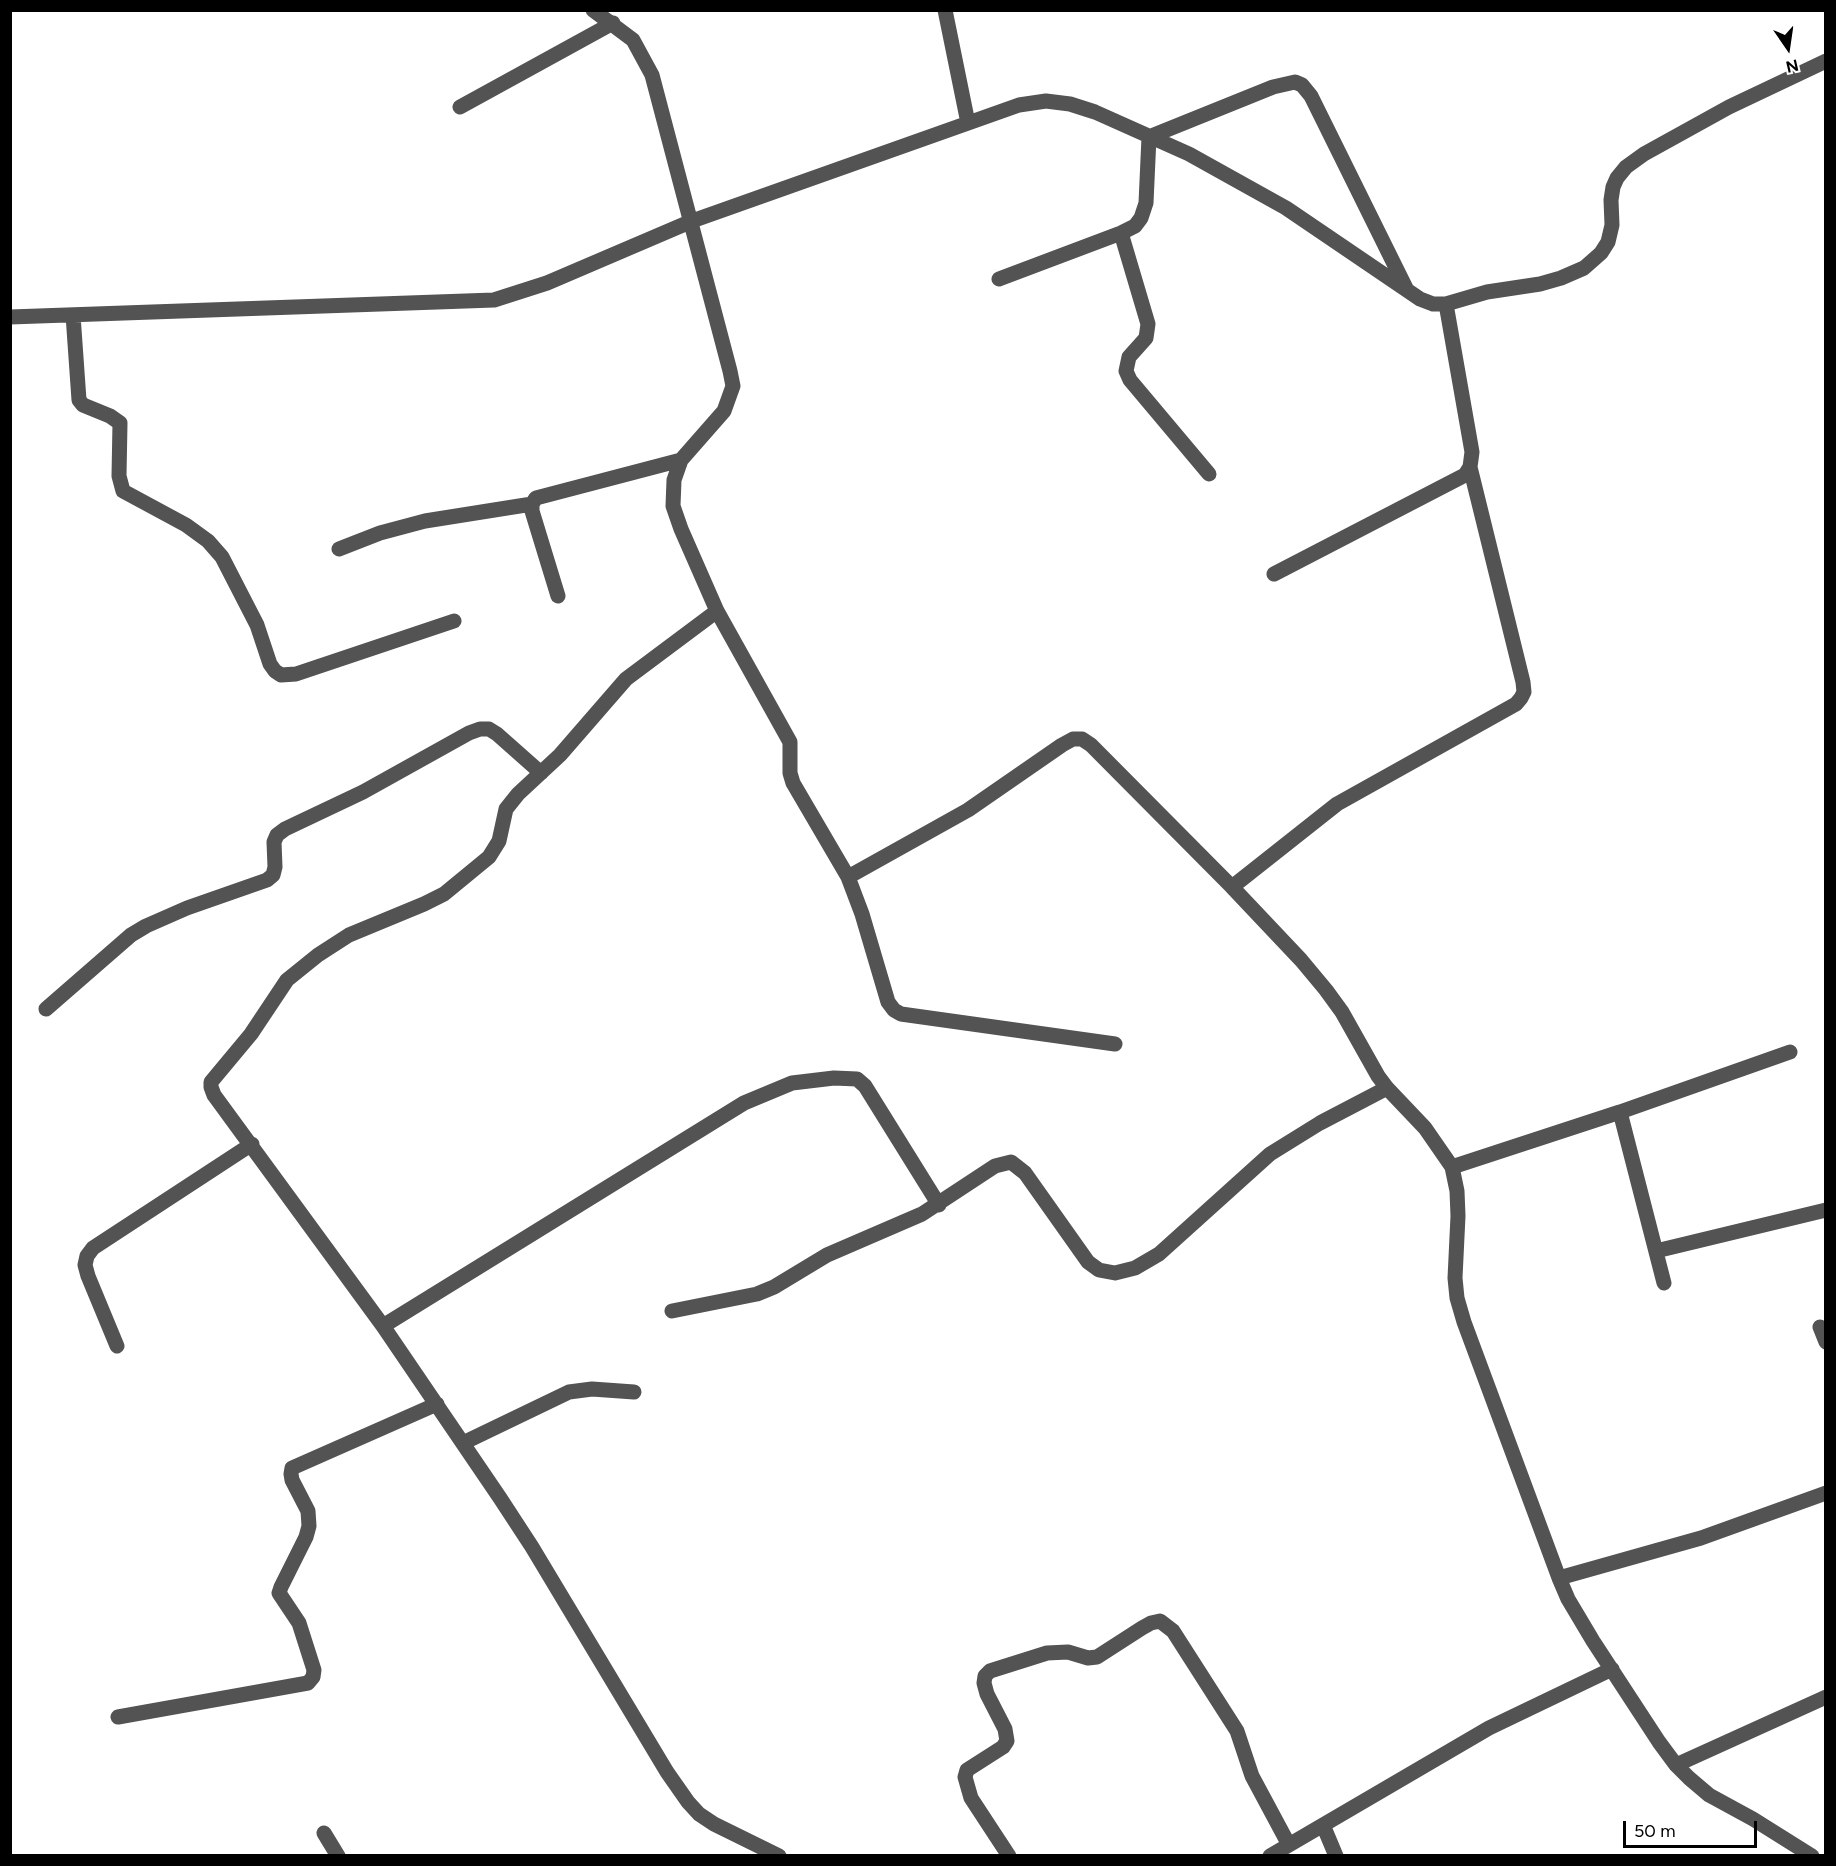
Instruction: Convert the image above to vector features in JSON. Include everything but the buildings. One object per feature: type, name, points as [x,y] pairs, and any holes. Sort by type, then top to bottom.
[{"type":"street","points":[[593,10],[633,40],[652,75],[692,221],[733,386],[724,411],[681,460],[674,480],[674,506],[681,529],[717,611],[786,732],[792,750],[790,772],[793,783],[848,877],[862,914],[884,993],[894,1010],[901,1014],[1115,1044]]},
{"type":"street","points":[[945,10],[968,123]]},
{"type":"street","points":[[460,107],[613,23]]},
{"type":"street","points":[[10,317],[494,300],[547,282],[692,221],[1019,105],[1046,101],[1070,104],[1095,112],[1189,154],[1257,191],[1407,291],[1426,302],[1446,304],[1487,292],[1551,281],[1584,268],[1601,253],[1608,242],[1612,225],[1613,187],[1626,167],[1644,154],[1730,107],[1826,61]]},
{"type":"street","points":[[1149,137],[1273,87],[1295,82],[1302,86],[1311,96],[1407,291]]},
{"type":"street","points":[[999,279],[1135,226],[1144,212],[1149,137]]},
{"type":"street","points":[[1121,233],[1148,324],[1146,338],[1129,357],[1126,371],[1130,380],[1209,474]]},
{"type":"street","points":[[1232,887],[1337,804],[1516,704],[1524,692],[1470,467],[1472,452],[1446,304]]},
{"type":"street","points":[[73,315],[78,399],[83,405],[110,416],[120,423],[119,476],[123,491],[186,525],[208,541],[222,557],[257,625],[270,664],[275,671],[281,675],[296,674],[454,621]]},
{"type":"street","points":[[558,596],[532,511],[532,504],[536,498],[681,460]]},
{"type":"street","points":[[1274,574],[1458,480],[1470,467]]},
{"type":"street","points":[[339,549],[416,523],[532,504]]},
{"type":"street","points":[[717,611],[626,679],[560,755],[518,794],[506,809],[495,849],[453,887],[424,904],[349,935],[287,980],[251,1034],[211,1082],[214,1095],[383,1326],[532,1547],[619,1694],[688,1802],[699,1814],[714,1824],[779,1856]]},
{"type":"street","points":[[46,1009],[131,935],[146,926],[187,908],[267,880],[273,875],[275,867],[274,842],[277,835],[285,829],[363,792],[469,733],[489,729],[541,773]]},
{"type":"street","points":[[848,877],[946,824],[1062,745],[1082,739],[1091,745],[1232,887],[1326,990],[1342,1012],[1370,1065],[1387,1088],[1425,1128],[1452,1167],[1457,1191],[1458,1251],[1455,1278],[1459,1306],[1559,1578],[1578,1617],[1676,1765],[1709,1795],[1812,1856]]},
{"type":"street","points":[[1452,1167],[1620,1112],[1790,1052]]},
{"type":"street","points":[[383,1326],[744,1103],[792,1083],[834,1077],[857,1079],[865,1086],[939,1205]]},
{"type":"street","points":[[672,1311],[757,1294],[774,1287],[827,1255],[901,1224],[939,1205],[995,1166],[1011,1162],[1025,1173],[1088,1262],[1100,1270],[1115,1273],[1135,1268],[1159,1254],[1278,1149],[1320,1123],[1387,1088]]},
{"type":"street","points":[[1620,1112],[1664,1283]]},
{"type":"street","points":[[117,1346],[88,1276],[85,1265],[87,1256],[93,1248],[252,1144]]},
{"type":"street","points":[[1656,1251],[1826,1210]]},
{"type":"street","points":[[1820,1327],[1826,1342]]},
{"type":"street","points":[[463,1443],[569,1392],[592,1389],[634,1392]]},
{"type":"street","points":[[118,1717],[308,1683],[313,1677],[314,1670],[302,1632],[296,1616],[279,1593],[309,1526],[308,1511],[292,1480],[292,1468],[437,1404]]},
{"type":"street","points":[[1559,1578],[1701,1538],[1826,1493]]},
{"type":"street","points":[[1009,1856],[971,1798],[965,1777],[967,1770],[1003,1747],[1007,1741],[1005,1729],[987,1694],[985,1676],[990,1671],[1047,1653],[1058,1652],[1088,1658],[1097,1657],[1142,1628],[1160,1621],[1173,1631],[1237,1731],[1252,1776],[1289,1845]]},
{"type":"street","points":[[1270,1856],[1489,1728],[1612,1669]]},
{"type":"street","points":[[1676,1765],[1826,1697]]},
{"type":"street","points":[[1323,1825],[1336,1856]]},
{"type":"street","points":[[324,1833],[338,1856]]}]
